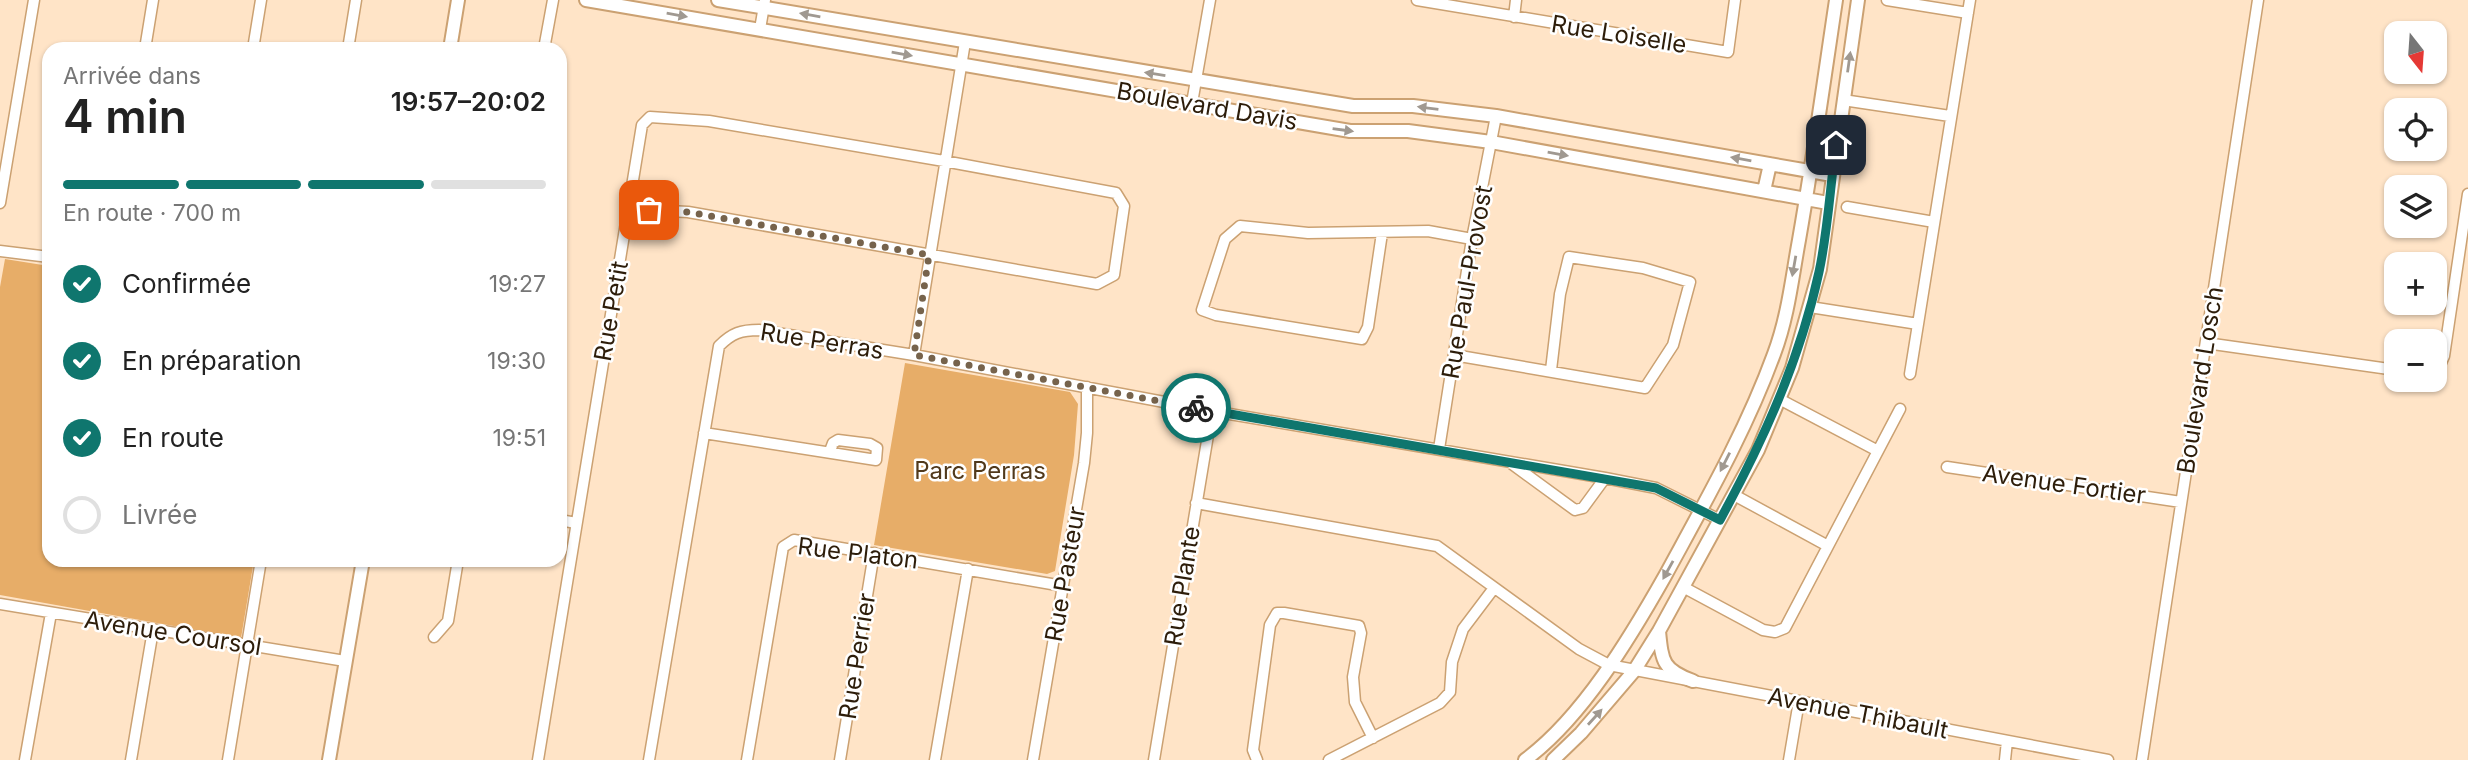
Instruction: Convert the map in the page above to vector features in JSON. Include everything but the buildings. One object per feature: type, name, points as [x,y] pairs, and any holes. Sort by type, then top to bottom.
[{"type":"street","points":[[0,203],[34,0]]},
{"type":"street","points":[[146,42],[153,0]]},
{"type":"street","points":[[254,42],[261,0]]},
{"type":"street","points":[[349,42],[356,0]]},
{"type":"street","points":[[451,42],[458,0]]},
{"type":"street","points":[[545,42],[553,0]]},
{"type":"street","name":"Boulevard Davis","points":[[586,0],[1350,131],[1408,131],[1491,142],[1828,203]]},
{"type":"street","name":"Boulevard Davis","points":[[718,0],[764,4],[965,42],[1353,106],[1413,106],[1496,116],[1832,175]]},
{"type":"street","points":[[1192,103],[1210,0]]},
{"type":"street","name":"Rue Loiselle","points":[[1418,0],[1728,52],[1735,0]]},
{"type":"street","points":[[1514,17],[1516,0]]},
{"type":"street","points":[[1525,760],[1573,714],[1640,621],[1750,413],[1775,352],[1787,308],[1806,199],[1836,0]]},
{"type":"street","points":[[1553,760],[1581,733],[1634,671],[1659,631],[1758,450],[1792,368],[1820,270],[1858,0]]},
{"type":"street","points":[[1887,0],[1968,13]]},
{"type":"street","points":[[1910,374],[1970,0]]},
{"type":"street","name":"Boulevard Losch","points":[[2141,760],[2258,0]]},
{"type":"street","points":[[760,29],[764,4]]},
{"type":"street","points":[[914,355],[965,42]]},
{"type":"street","points":[[1843,100],[1950,116]]},
{"type":"street","name":"Rue Paul-Provost","points":[[1439,449],[1472,239],[1496,116]]},
{"type":"street","name":"Rue Petit","points":[[538,760],[642,125],[650,117],[709,121],[944,161]]},
{"type":"street","points":[[628,209],[688,212],[1097,284],[1114,275],[1124,206],[1116,193],[944,161]]},
{"type":"street","points":[[1764,191],[1770,164]]},
{"type":"street","points":[[2447,336],[2468,194]]},
{"type":"street","points":[[1847,207],[1934,222]]},
{"type":"street","points":[[1382,233],[1368,327],[1362,339],[1227,317],[1202,310],[1225,239],[1240,226],[1308,233],[1428,231],[1472,239]]},
{"type":"street","points":[[0,251],[42,256]]},
{"type":"street","points":[[1454,355],[1645,388],[1672,345],[1690,282],[1643,268],[1569,257],[1560,294],[1551,370]]},
{"type":"street","points":[[1810,307],[1918,324]]},
{"type":"street","name":"Rue Perras","points":[[649,760],[719,346],[729,336],[742,330],[759,330],[914,355],[1212,411],[1605,478],[1656,488],[1720,520]]},
{"type":"street","points":[[2206,343],[2384,368]]},
{"type":"street","name":"Rue Pasteur","points":[[1033,760],[1084,463],[1087,387]]},
{"type":"street","points":[[1779,399],[1878,451]]},
{"type":"street","points":[[1683,587],[1763,630],[1775,632],[1785,628],[1900,409]]},
{"type":"street","name":"Rue Plante","points":[[1154,760],[1212,411]]},
{"type":"street","points":[[705,433],[830,452]]},
{"type":"street","name":"Rue Perras","points":[[1509,461],[1575,510],[1583,508],[1605,478]]},
{"type":"street","name":"Avenue Fortier","points":[[1947,467],[2181,502]]},
{"type":"street","points":[[1734,495],[1828,546]]},
{"type":"street","name":"Avenue Thibault","points":[[1196,503],[1437,546],[1579,649],[1609,665],[2108,760]]},
{"type":"street","points":[[567,521],[576,523]]},
{"type":"street","name":"Rue Platon","points":[[747,760],[783,547],[793,540],[1063,586]]},
{"type":"street","name":"Rue Perrier","points":[[840,760],[874,552]]},
{"type":"street","points":[[229,760],[260,567]]},
{"type":"street","points":[[330,760],[362,567]]},
{"type":"street","points":[[434,636],[447,621],[457,567]]},
{"type":"street","points":[[935,760],[968,569]]},
{"type":"street","points":[[1329,760],[1440,703],[1450,692],[1452,662],[1462,629],[1494,588]]},
{"type":"street","name":"Avenue Coursol","points":[[0,604],[345,661]]},
{"type":"street","points":[[25,760],[51,613]]},
{"type":"street","points":[[1257,760],[1252,750],[1270,625],[1277,613],[1359,626],[1361,633],[1353,677],[1355,702],[1373,738]]},
{"type":"street","points":[[131,760],[153,629]]},
{"type":"street","points":[[1659,631],[1661,654],[1668,669],[1693,681]]},
{"type":"street","points":[[1789,760],[1799,701]]},
{"type":"street","points":[[2005,760],[2007,741]]},
{"type":"green space","points":[[5,259],[42,265],[42,567],[253,567],[241,638],[0,595],[0,287]]},
{"type":"green space","name":"Parc Perras","points":[[905,363],[1070,392],[1078,404],[1074,455],[1055,571],[1047,574],[874,545]]},
{"type":"way so far","points":[[649,210],[688,212],[929,255],[914,355],[1196,408]]},
{"type":"route","points":[[1196,408],[1656,488],[1720,520],[1758,450],[1792,368],[1805,326],[1820,270],[1836,145]]}]
